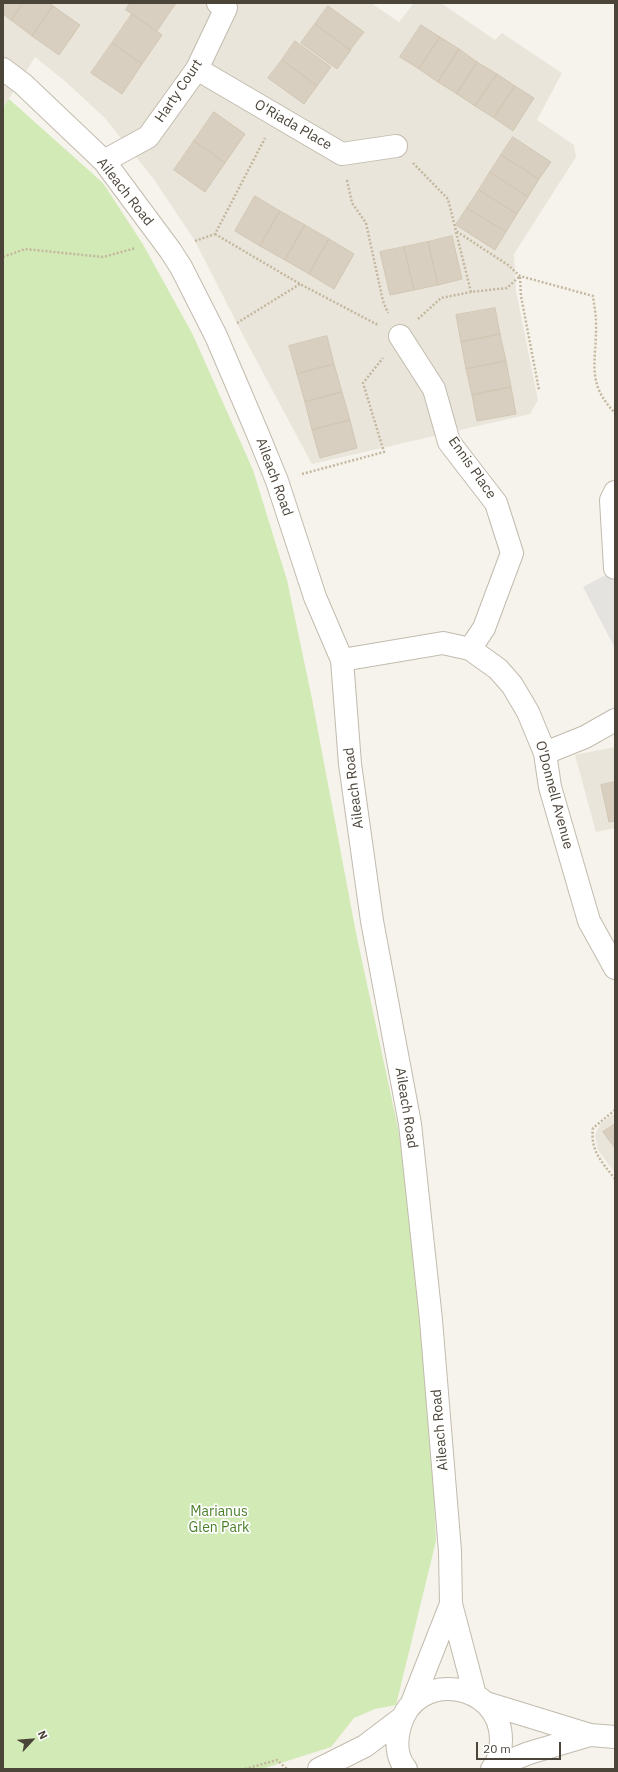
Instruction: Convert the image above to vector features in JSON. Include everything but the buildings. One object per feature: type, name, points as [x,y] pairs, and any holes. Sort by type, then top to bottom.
[{"type":"street","name":"Harty Court","points":[[104,161],[148,137],[197,69],[226,8],[218,3]]},
{"type":"street","name":"Aileach Road","points":[[3,69],[23,84],[104,161],[167,246],[216,336],[276,481],[315,597],[342,660],[350,764],[372,921],[410,1124],[431,1320],[450,1551],[451,1604],[480,1699],[497,1719],[501,1732],[499,1757],[493,1768]]},
{"type":"street","name":"O'Riada Place","points":[[197,69],[342,154],[396,146]]},
{"type":"street","name":"Ennis Place","points":[[400,336],[434,388],[449,442],[496,504],[512,553],[484,628],[470,649]]},
{"type":"street","points":[[615,492],[611,500],[615,568]]},
{"type":"street","name":"O'Donnell Avenue","points":[[342,660],[443,643],[470,649],[498,669],[512,685],[528,712],[545,752],[550,787],[589,921],[615,968]]},
{"type":"street","points":[[545,752],[585,737],[615,720]]},
{"type":"street","name":"Aileach Road","points":[[406,1769],[398,1751],[397,1734],[451,1604]]},
{"type":"street","points":[[326,1769],[365,1746],[427,1693],[443,1688],[460,1689],[480,1699],[590,1735],[615,1737]]},
{"type":"street","points":[[493,1768],[529,1753],[590,1735]]},
{"type":"path","points":[[215,234],[277,116]]},
{"type":"path","points":[[396,146],[448,199],[471,292]]},
{"type":"path","points":[[342,154],[352,203],[366,223],[383,301],[400,336]]},
{"type":"path","points":[[456,231],[508,265],[520,276],[593,296],[596,323],[594,374],[604,402],[615,413]]},
{"type":"path","points":[[3,257],[24,249],[103,257],[167,246],[215,234],[300,284],[400,336]]},
{"type":"path","points":[[276,481],[384,452],[363,384],[400,336],[441,298],[471,292],[507,288],[520,276]]},
{"type":"path","points":[[520,276],[521,296],[539,390]]},
{"type":"path","points":[[216,336],[300,284]]},
{"type":"path","points":[[615,1110],[593,1128],[592,1140],[596,1155],[615,1179]]},
{"type":"path","points":[[245,1769],[277,1760],[287,1769]]},
{"type":"shaded area","points":[[3,3],[371,3],[399,22],[414,3],[441,3],[495,40],[502,33],[562,73],[537,120],[574,145],[576,157],[514,254],[516,291],[538,400],[530,414],[312,464],[246,341],[195,241],[153,178],[105,118],[66,82],[35,57],[3,108]]},
{"type":"shaded area","points":[[615,570],[615,648],[583,587]]},
{"type":"shaded area","points":[[615,747],[615,828],[596,832],[575,755]]},
{"type":"shaded area","points":[[615,1113],[615,1173],[598,1150],[595,1135],[601,1123]]},
{"type":"green space","name":"Marianus Glen Park","points":[[9,99],[103,183],[144,246],[193,335],[253,470],[287,580],[312,699],[356,933],[398,1128],[426,1322],[436,1541],[396,1705],[375,1709],[354,1718],[331,1747],[262,1769],[3,1769],[3,108]]}]
